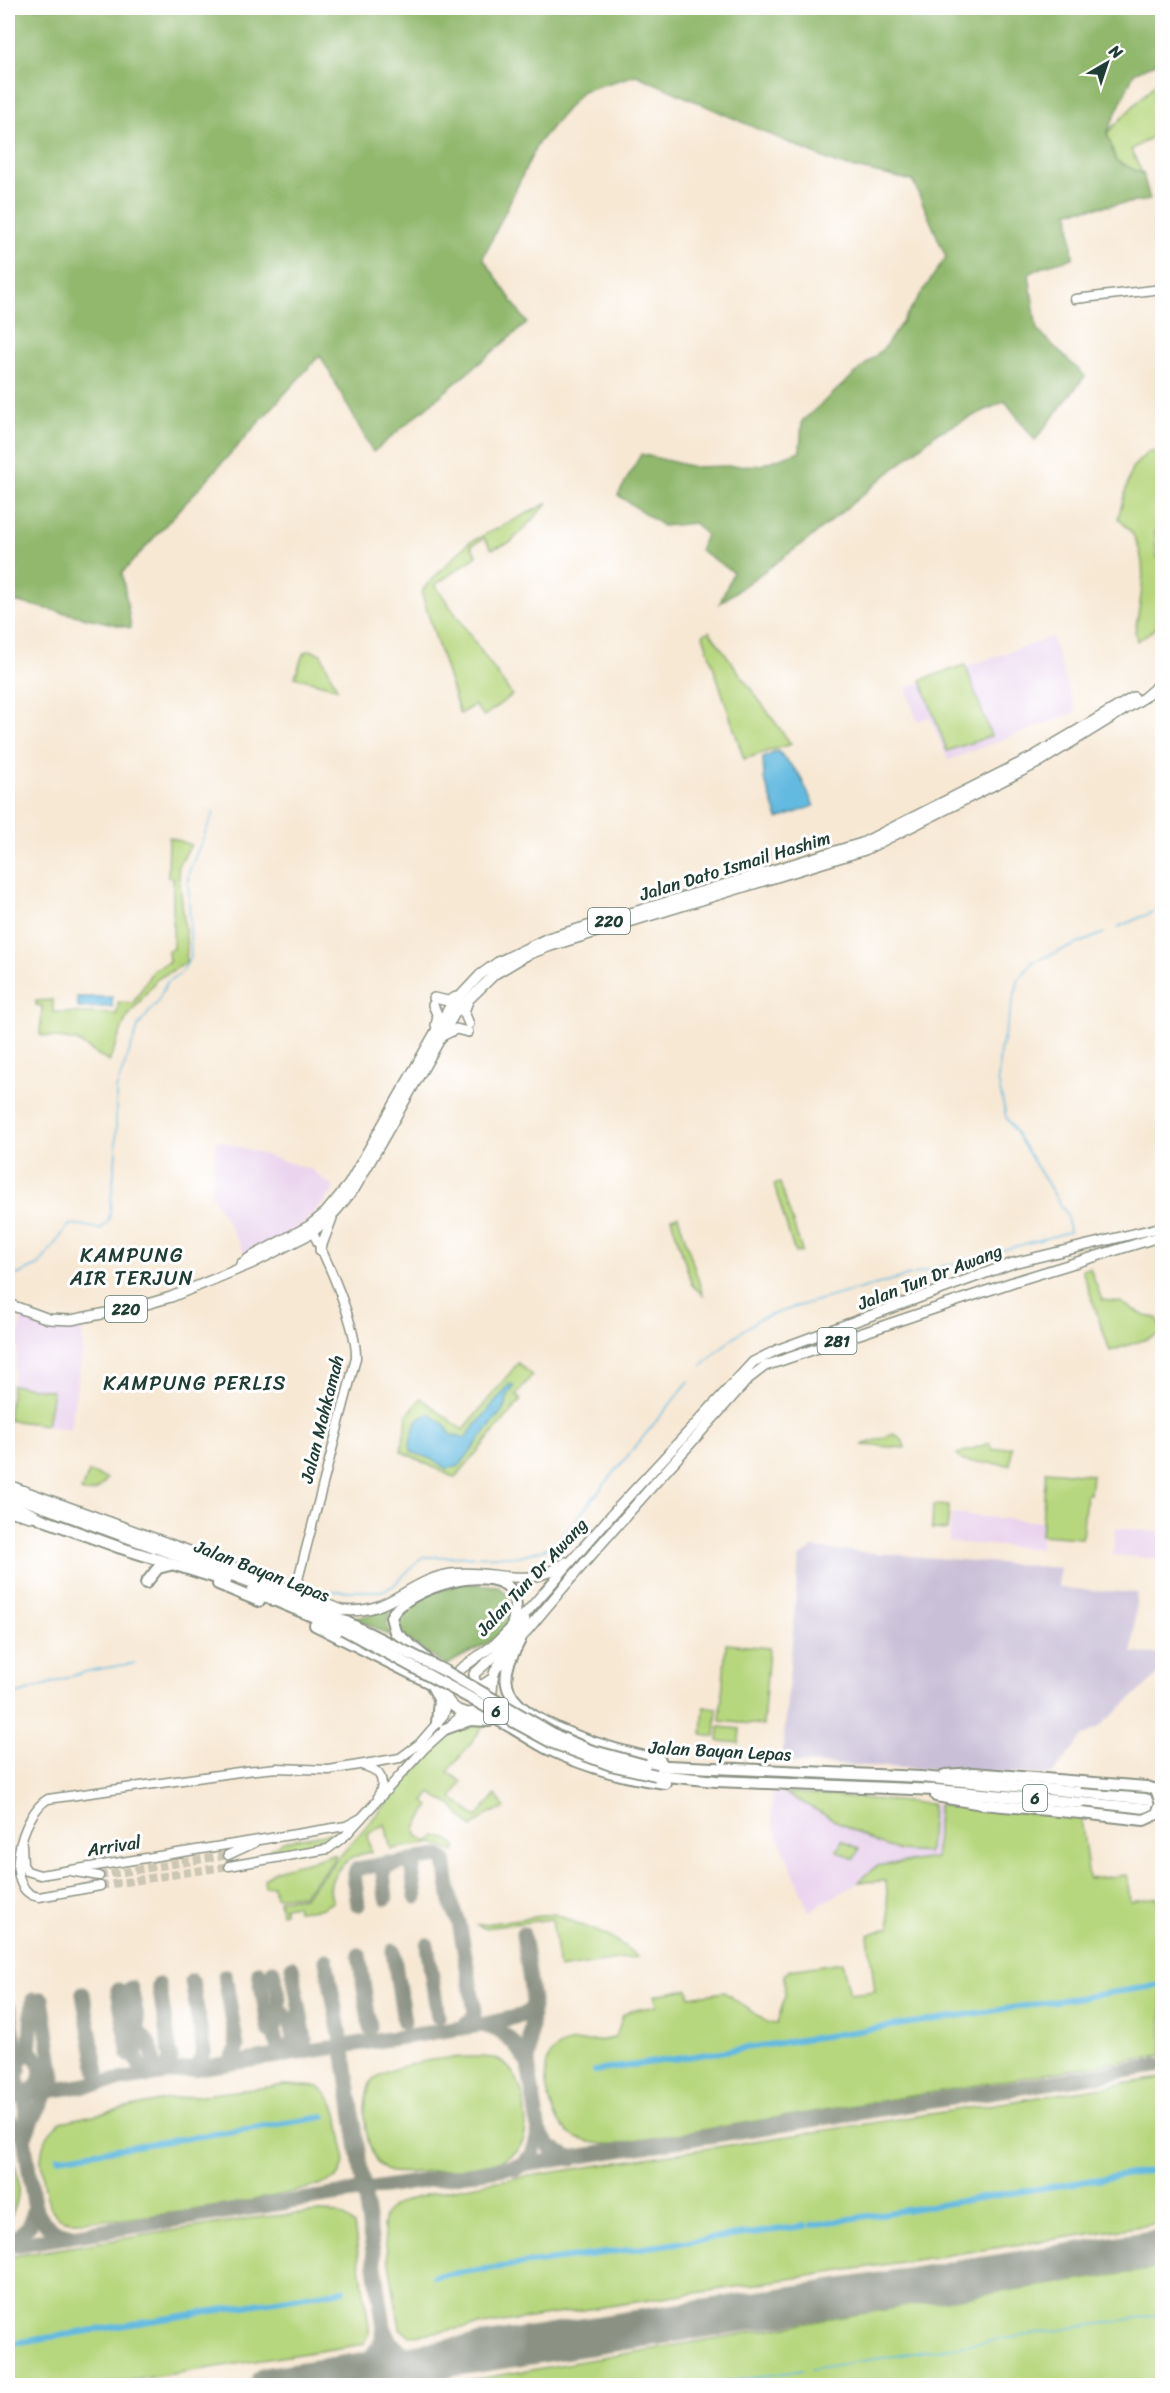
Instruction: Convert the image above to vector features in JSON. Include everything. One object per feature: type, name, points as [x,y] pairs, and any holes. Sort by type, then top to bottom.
[{"type":"highway","points":[[8,1487],[49,1509]]},
{"type":"highway","name":"Jalan Bayan Lepas","points":[[8,1494],[273,1590],[345,1626],[445,1671],[566,1740],[590,1750],[645,1765],[921,1777],[1162,1800]]},
{"type":"highway","name":"Jalan Bayan Lepas","points":[[8,1503],[44,1520],[170,1565],[264,1595],[345,1626],[562,1748],[611,1765],[656,1775],[716,1781],[817,1783],[936,1790],[1162,1810]]},
{"type":"highway","points":[[144,1556],[148,1574],[146,1583],[158,1568],[170,1565]]},
{"type":"highway","points":[[202,1575],[334,1633],[430,1683],[447,1698]]},
{"type":"highway","points":[[445,1671],[415,1651],[395,1632],[391,1617],[395,1609],[420,1592],[449,1582],[496,1581],[509,1588],[514,1595],[516,1609],[512,1627]]},
{"type":"highway","points":[[520,1640],[508,1665],[506,1677],[509,1693],[519,1706],[593,1744],[630,1754],[707,1769]]},
{"type":"highway","points":[[430,1683],[439,1699],[441,1726],[476,1719],[514,1730]]},
{"type":"highway","points":[[477,1712],[571,1759],[632,1778],[672,1784],[716,1781]]},
{"type":"highway","points":[[907,1790],[982,1804],[1144,1820],[1157,1814],[1161,1804],[1156,1790],[1147,1787],[974,1773],[921,1777]]},
{"type":"main road","name":"Jalan Dato Ismail Hashim","points":[[310,1229],[342,1191],[341,1179],[347,1180],[353,1177],[436,1028],[498,962],[548,938],[862,843],[1035,756],[1138,695],[1145,694],[1162,682]]},
{"type":"main road","name":"Jalan Dato Ismail Hashim","points":[[8,1304],[49,1319],[71,1320],[137,1307],[171,1297],[240,1267],[250,1257],[310,1229],[336,1211],[366,1171],[464,997]]},
{"type":"main road","points":[[436,1028],[438,1016],[434,1001],[464,997],[464,1012],[469,1028],[456,1029],[444,1035]]},
{"type":"main road","points":[[320,1250],[326,1230],[336,1211]]},
{"type":"main road","name":"Jalan Tun Dr Awang","points":[[447,1698],[447,1679],[483,1655],[526,1613],[736,1377],[753,1362],[777,1350],[1013,1263],[1161,1232]]},
{"type":"main road","name":"Jalan Tun Dr Awang","points":[[477,1712],[486,1707],[492,1697],[496,1669],[581,1565],[754,1374],[784,1358],[1161,1232]]},
{"type":"main road","points":[[1013,1263],[1009,1274],[1019,1280]]},
{"type":"main road","points":[[982,1274],[991,1280],[987,1291]]},
{"type":"main road","points":[[8,1487],[295,1591],[340,1610],[356,1612],[377,1608],[420,1584],[452,1574],[517,1579],[540,1576],[565,1563],[586,1544]]},
{"type":"main road","name":"Jalan Bayan Lepas","points":[[8,1511],[44,1520]]},
{"type":"main road","points":[[493,1678],[481,1686],[475,1682],[474,1674],[522,1625],[526,1613]]},
{"type":"main road","points":[[447,1698],[464,1713],[477,1712]]},
{"type":"street","points":[[1075,299],[1162,289]]},
{"type":"street","name":"Jalan Mahkamah","points":[[295,1591],[356,1358],[357,1342],[310,1229]]},
{"type":"street","points":[[229,1866],[319,1852],[339,1842],[348,1828],[361,1818],[441,1726],[447,1708],[447,1698]]},
{"type":"street","points":[[100,1886],[50,1896],[30,1896],[13,1878],[15,1857],[34,1809],[48,1799],[278,1768],[318,1771],[400,1758],[441,1726],[464,1713]]},
{"type":"street","points":[[361,1765],[377,1771],[383,1783],[370,1808]]},
{"type":"street","name":"Arrival","points":[[22,1838],[23,1865],[27,1871],[40,1875],[262,1839],[348,1828]]},
{"type":"street","name":"Arrival","points":[[228,1856],[262,1839]]},
{"type":"street","points":[[67,1870],[99,1876]]},
{"type":"shaded area","points":[[1052,637],[1076,712],[948,760],[930,717],[917,721],[906,688]]},
{"type":"shaded area","points":[[217,1140],[312,1170],[333,1187],[332,1193],[301,1227],[246,1255],[211,1194]]},
{"type":"shaded area","points":[[22,1313],[58,1324],[81,1325],[83,1344],[70,1430],[8,1420]]},
{"type":"shaded area","points":[[951,1514],[1042,1522],[1040,1549],[949,1542]]},
{"type":"shaded area","points":[[1115,1528],[1162,1532],[1162,1559],[1113,1555]]},
{"type":"shaded area","points":[[812,1548],[1060,1568],[1058,1588],[1137,1593],[1132,1653],[1161,1654],[1157,1664],[1162,1671],[1098,1728],[1083,1736],[1052,1775],[782,1762],[799,1558]]},
{"type":"shaded area","points":[[772,1791],[938,1804],[936,1859],[876,1866],[859,1882],[809,1911],[772,1821]]},
{"type":"green space","points":[[8,8],[1162,8],[1162,60],[1134,73],[1107,133],[1116,161],[1143,174],[1150,200],[1069,211],[1073,258],[1044,266],[1029,274],[1037,330],[1085,376],[1035,440],[1005,401],[937,433],[809,539],[720,603],[733,572],[700,550],[706,535],[695,523],[663,526],[618,495],[641,454],[694,467],[761,465],[800,451],[802,421],[885,347],[946,257],[913,181],[837,164],[636,75],[582,91],[538,143],[483,258],[527,323],[373,452],[320,355],[122,573],[131,628],[8,600]]},
{"type":"green space","points":[[1162,81],[1162,130],[1131,150],[1143,174],[1116,161],[1107,133],[1156,83]]},
{"type":"green space","points":[[1148,452],[1162,452],[1162,530],[1155,531],[1157,557],[1162,556],[1162,624],[1137,641],[1135,632],[1141,596],[1142,559],[1133,534],[1118,518],[1132,468]]},
{"type":"green space","points":[[548,503],[511,542],[492,549],[484,538],[471,546],[477,556],[435,585],[512,695],[484,716],[474,705],[460,714],[422,595],[424,588],[468,543]]},
{"type":"green space","points":[[709,631],[791,744],[744,759],[703,635]]},
{"type":"green space","points":[[310,650],[321,654],[337,688],[295,677],[303,654]]},
{"type":"green space","points":[[965,665],[991,736],[947,751],[921,680]]},
{"type":"green space","points":[[169,837],[191,845],[178,866],[187,948],[186,963],[157,979],[126,1019],[109,1062],[77,1041],[40,1035],[42,1006],[36,1005],[36,1001],[53,1000],[53,1012],[117,1014],[118,1002],[133,1003],[153,970],[169,962],[168,950],[173,949],[173,878],[168,877]]},
{"type":"green space","points":[[780,1183],[802,1251],[795,1253],[774,1185]]},
{"type":"green space","points":[[678,1216],[703,1295],[692,1285],[671,1218]]},
{"type":"green space","points":[[1090,1268],[1102,1300],[1120,1302],[1145,1316],[1157,1318],[1162,1334],[1110,1351],[1082,1270]]},
{"type":"green space","points":[[518,1363],[532,1375],[516,1395],[521,1400],[455,1478],[401,1451],[408,1414],[421,1398],[463,1430]]},
{"type":"green space","points":[[12,1385],[53,1391],[47,1425],[8,1420]]},
{"type":"green space","points":[[894,1434],[902,1439],[905,1448],[862,1445]]},
{"type":"green space","points":[[990,1443],[993,1450],[1012,1447],[1010,1465],[963,1461],[957,1454]]},
{"type":"green space","points":[[1046,1471],[1092,1475],[1090,1494],[1086,1494],[1082,1538],[1041,1535]]},
{"type":"green space","points":[[89,1472],[107,1479],[99,1489],[90,1493],[81,1491]]},
{"type":"green space","points":[[933,1505],[949,1506],[947,1530],[932,1529]]},
{"type":"green space","points":[[463,1583],[498,1586],[508,1595],[511,1610],[509,1622],[492,1640],[446,1666],[407,1639],[396,1625],[397,1615],[420,1596]]},
{"type":"green space","points":[[390,1609],[387,1623],[391,1636],[352,1617],[371,1615]]},
{"type":"green space","points":[[726,1644],[769,1648],[763,1725],[720,1721]]},
{"type":"green space","points":[[704,1707],[717,1708],[715,1737],[702,1735]]},
{"type":"green space","points":[[481,1724],[484,1726],[448,1772],[462,1782],[452,1798],[477,1817],[496,1794],[505,1809],[489,1813],[472,1827],[452,1806],[431,1793],[424,1802],[429,1806],[416,1828],[417,1835],[427,1842],[436,1836],[449,1840],[457,1847],[455,1852],[434,1843],[391,1849],[385,1824],[368,1834],[371,1852],[353,1858],[334,1876],[330,1893],[333,1902],[320,1909],[297,1911],[296,1905],[284,1907],[284,1912],[281,1913],[279,1900],[304,1897],[414,1772],[456,1730]]},
{"type":"green space","points":[[719,1727],[740,1729],[739,1743],[718,1741]]},
{"type":"green space","points":[[783,1792],[932,1804],[929,1850],[927,1853],[900,1851],[877,1843]]},
{"type":"green space","points":[[938,1804],[1081,1818],[1089,1879],[1127,1875],[1130,1901],[1158,1897],[1162,1929],[1162,2055],[616,2144],[590,2142],[567,2132],[555,2114],[547,2090],[546,2066],[550,2056],[563,2045],[616,2037],[623,2015],[630,2011],[657,2006],[655,1995],[688,1989],[690,1997],[724,1992],[768,2023],[777,2024],[785,1996],[784,1975],[790,1970],[842,1962],[850,1994],[875,1991],[868,1935],[890,1927],[886,1881],[859,1882],[876,1866],[936,1858]]},
{"type":"green space","points":[[343,1831],[324,1845],[265,1853],[283,1841]]},
{"type":"green space","points":[[842,1840],[859,1849],[854,1859],[837,1851]]},
{"type":"green space","points":[[332,1854],[336,1855],[334,1860],[303,1895],[275,1897],[273,1886],[265,1887],[264,1879],[279,1869]]},
{"type":"green space","points":[[555,1914],[618,1942],[637,1957],[559,1969],[552,1919],[484,1928],[477,1925]]},
{"type":"green space","points":[[464,2057],[495,2058],[511,2070],[523,2095],[525,2130],[523,2141],[515,2151],[498,2162],[442,2170],[396,2172],[388,2171],[380,2165],[373,2155],[366,2128],[366,2100],[373,2079],[401,2067],[432,2060]]},
{"type":"green space","points":[[1162,2078],[1162,2223],[409,2336],[400,2328],[383,2226],[390,2209],[408,2200],[485,2183]]},
{"type":"green space","points":[[286,2085],[319,2087],[334,2106],[344,2149],[343,2168],[336,2178],[319,2185],[246,2201],[112,2220],[62,2219],[52,2210],[45,2190],[41,2156],[47,2137],[61,2122],[169,2099]]},
{"type":"green space","points":[[8,2154],[16,2169],[18,2196],[13,2213],[8,2220]]},
{"type":"green space","points":[[320,2212],[339,2214],[354,2225],[369,2327],[369,2335],[364,2344],[101,2385],[8,2385],[8,2257],[253,2218]]},
{"type":"green space","points":[[1162,2268],[1162,2385],[442,2385],[924,2303]]},
{"type":"water","points":[[778,751],[799,774],[814,806],[778,819],[764,778],[763,758]]},
{"type":"water","points":[[77,997],[112,997],[112,1007],[78,1008]]},
{"type":"water","points":[[510,1384],[514,1387],[507,1397],[506,1406],[459,1466],[446,1469],[436,1461],[412,1452],[411,1440],[417,1419],[430,1414],[445,1425],[451,1435],[465,1438]]},
{"type":"waterway","points":[[8,1279],[39,1265],[69,1225],[76,1224],[101,1229],[109,1220],[116,1153],[116,1089],[139,1025],[158,1001],[167,982],[182,972],[191,956],[188,874],[214,812]]},
{"type":"waterway","points":[[1118,927],[1162,908]]},
{"type":"waterway","points":[[702,1366],[731,1339],[759,1319],[808,1303],[1069,1232],[1067,1215],[1006,1117],[998,1080],[1000,1051],[1019,979],[1033,962],[1104,933]]},
{"type":"waterway","points":[[332,1591],[382,1591],[393,1586],[422,1557],[520,1556],[554,1546],[689,1381]]},
{"type":"waterway","points":[[8,1697],[88,1671],[135,1663]]},
{"type":"waterway","points":[[595,2071],[1162,1985]]},
{"type":"waterway","points":[[58,2158],[324,2117]]},
{"type":"waterway","points":[[812,2225],[1162,2169]]},
{"type":"waterway","points":[[434,2276],[805,2226]]},
{"type":"waterway","points":[[8,2344],[344,2290]]},
{"type":"waterway","points":[[811,2369],[1162,2314]]},
{"type":"waterway","points":[[699,2386],[803,2370]]},
{"type":"taxiway","points":[[418,1859],[440,1856],[445,1861],[451,1902],[459,1922],[475,2011],[472,2020],[461,2028]]},
{"type":"taxiway","points":[[386,1898],[383,1874],[385,1866],[418,1859],[412,1870],[416,1897]]},
{"type":"taxiway","points":[[358,1905],[354,1874],[357,1869],[388,1863]]},
{"type":"taxiway","points":[[523,1934],[533,2001],[528,2064],[539,2132]]},
{"type":"taxiway","points":[[427,1945],[438,2017]]},
{"type":"taxiway","points":[[393,1951],[404,2022]]},
{"type":"taxiway","points":[[359,1955],[370,2028]]},
{"type":"taxiway","points":[[326,1960],[345,2062],[384,2327],[393,2344],[404,2353],[437,2359]]},
{"type":"taxiway","points":[[292,1967],[305,2039],[300,2053]]},
{"type":"taxiway","points":[[273,1971],[279,1994],[274,2032],[277,2043],[287,2055],[292,2043],[292,2030],[288,2019],[279,2009]]},
{"type":"taxiway","points":[[259,1972],[269,2032]]},
{"type":"taxiway","points":[[225,1976],[237,2047],[228,2064]]},
{"type":"taxiway","points":[[192,1981],[204,2052],[196,2069]]},
{"type":"taxiway","points":[[159,1985],[171,2060],[162,2074]]},
{"type":"taxiway","points":[[131,1988],[138,2027],[136,2056],[139,2065],[149,2076],[153,2064],[151,2047],[138,2032]]},
{"type":"taxiway","points":[[118,1990],[129,2055]]},
{"type":"taxiway","points":[[83,1994],[99,2084]]},
{"type":"taxiway","points":[[24,2138],[54,2078],[42,1999]]},
{"type":"taxiway","points":[[25,2126],[26,2094],[19,2084],[17,2072],[20,2061],[29,2052],[33,2000]]},
{"type":"taxiway","points":[[8,2097],[481,2025],[524,2015],[533,2007]]},
{"type":"taxiway","points":[[10,2010],[19,2070]]},
{"type":"taxiway","points":[[482,2025],[504,2034],[528,2064]]},
{"type":"taxiway","points":[[26,2094],[36,2085],[41,2074],[38,2062],[29,2052]]},
{"type":"taxiway","points":[[8,2246],[1162,2065]]},
{"type":"taxiway","points":[[8,2119],[24,2138],[34,2204]]},
{"type":"taxiway","points":[[516,2169],[532,2155],[539,2132],[550,2147],[572,2159]]},
{"type":"taxiway","points":[[10,2244],[30,2225],[34,2204],[39,2216],[47,2225],[68,2235]]},
{"type":"taxiway","points":[[341,2374],[364,2362],[376,2351],[383,2336],[384,2327]]},
{"type":"taxiway","points":[[369,2386],[395,2366],[404,2365]]},
{"type":"taxiway","points":[[303,2380],[313,2381],[320,2386]]},
{"type":"runway","points":[[268,2386],[1162,2248]]},
{"type":"tunnel","points":[[99,1876],[228,1855]]},
{"type":"tunnel","points":[[100,1886],[229,1866]]},
{"type":"district","name":"KAMPUNG AIR TERJUN","points":[[132,1266]]},
{"type":"district","name":"KAMPUNG PERLIS","points":[[195,1383]]}]
